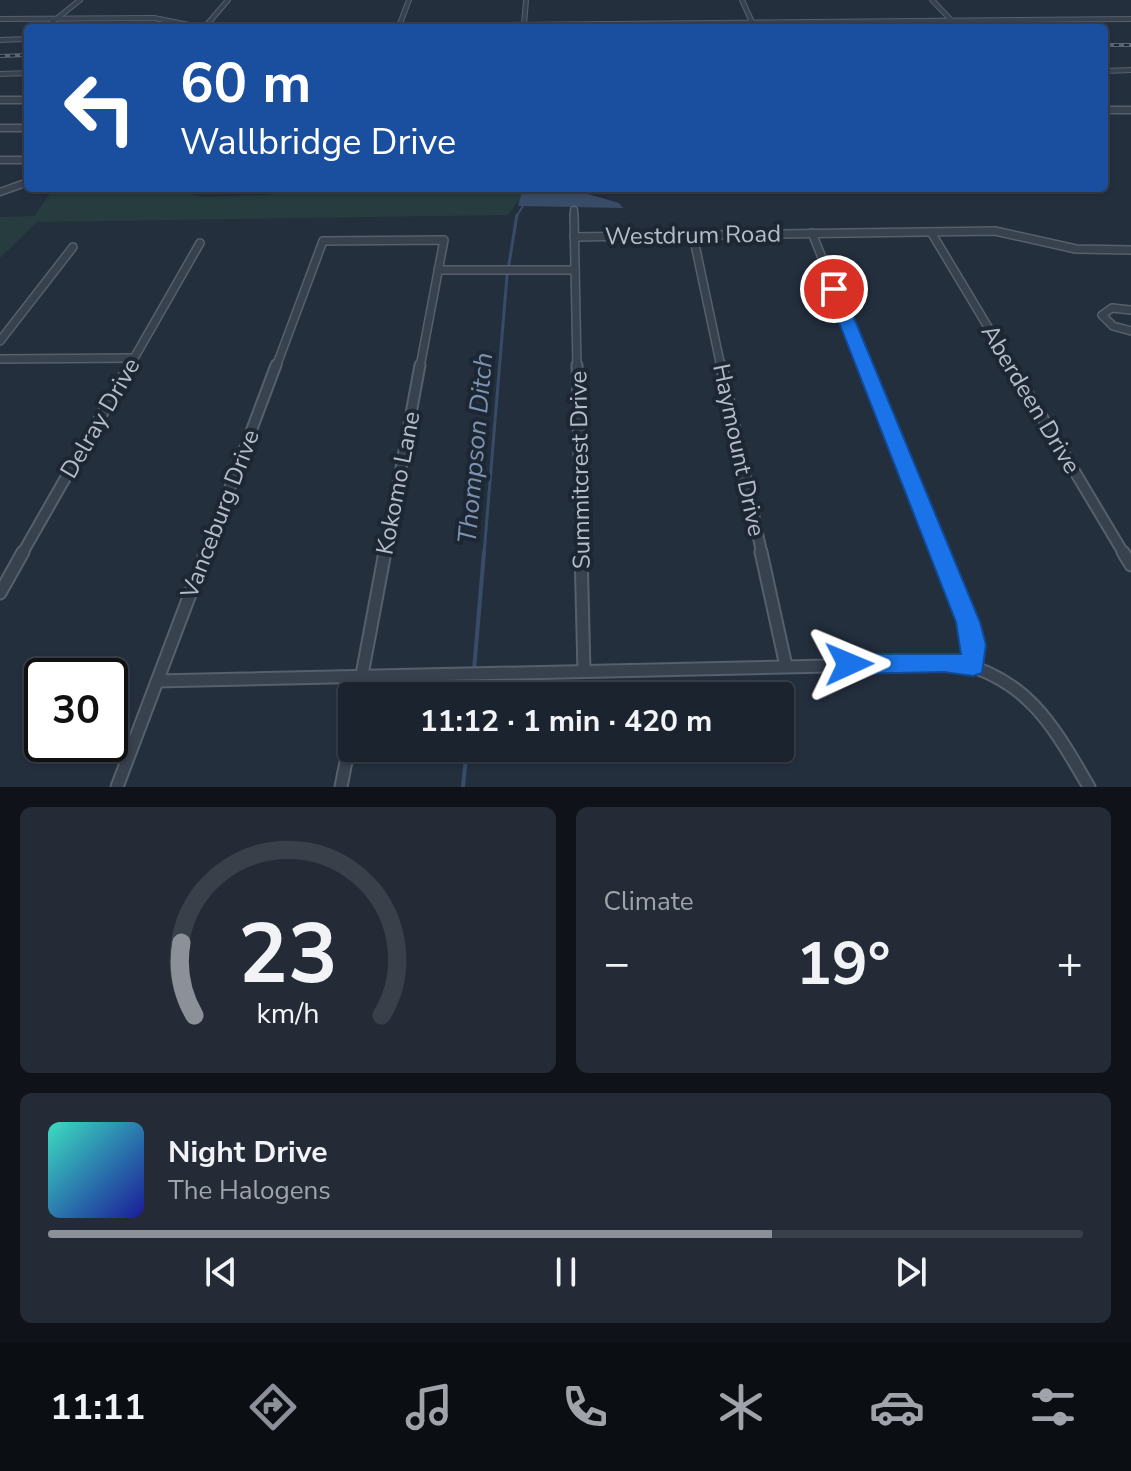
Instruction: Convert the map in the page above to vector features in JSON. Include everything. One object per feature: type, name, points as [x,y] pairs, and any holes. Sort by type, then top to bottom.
[{"type":"street","points":[[50,24],[80,0]]},
{"type":"street","points":[[207,24],[228,0]]},
{"type":"street","points":[[400,24],[409,0]]},
{"type":"street","points":[[524,24],[526,0]]},
{"type":"street","points":[[742,0],[752,22]]},
{"type":"street","points":[[932,0],[952,21]]},
{"type":"street","points":[[0,19],[154,18],[179,24]]},
{"type":"street","points":[[600,24],[1131,19]]},
{"type":"street","points":[[0,40],[24,39]]},
{"type":"street","points":[[1108,71],[1131,70]]},
{"type":"street","points":[[0,74],[24,73]]},
{"type":"street","points":[[0,100],[24,100]]},
{"type":"street","points":[[1108,110],[1131,110]]},
{"type":"street","points":[[0,128],[24,128]]},
{"type":"street","points":[[0,160],[24,160]]},
{"type":"street","points":[[0,192],[24,184]]},
{"type":"street","points":[[574,210],[574,237]]},
{"type":"street","name":"Westdrum Road","points":[[438,270],[575,270],[574,237],[999,231],[1076,249],[1131,250]]},
{"type":"street","name":"Aberdeen Drive","points":[[931,232],[1131,565]]},
{"type":"street","points":[[812,233],[968,622],[973,666]]},
{"type":"street","name":"Haymount Drive","points":[[693,235],[786,666]]},
{"type":"street","name":"Vanceburg Drive","points":[[117,787],[323,241],[444,240],[438,270]]},
{"type":"street","name":"Delray Drive","points":[[0,593],[200,243]]},
{"type":"street","points":[[0,341],[73,247]]},
{"type":"street","name":"Kokomo Lane","points":[[361,682],[438,270]]},
{"type":"street","name":"Summitcrest Drive","points":[[575,270],[584,671]]},
{"type":"street","points":[[1131,310],[1112,308],[1102,315],[1113,326],[1131,331]]},
{"type":"street","points":[[0,359],[134,358]]},
{"type":"street","points":[[157,681],[944,662],[973,666],[1005,679],[1037,705],[1089,787]]},
{"type":"street","points":[[341,787],[346,762]]},
{"type":"green space","points":[[51,192],[182,192],[203,197],[281,192],[524,193],[508,215],[37,222],[0,258],[0,217],[34,216]]},
{"type":"water","points":[[522,192],[581,192],[619,203],[623,208],[518,206]]},
{"type":"waterway","name":"Thompson Ditch","points":[[517,216],[523,206]]},
{"type":"waterway","name":"Thompson Ditch","points":[[484,554],[507,276],[517,216]]},
{"type":"waterway","name":"Thompson Ditch","points":[[474,670],[484,552]]},
{"type":"waterway","name":"Thompson Ditch","points":[[474,678],[474,682]]},
{"type":"waterway","name":"Thompson Ditch","points":[[463,787],[466,762]]},
{"type":"railway","points":[[1108,45],[1131,45]]},
{"type":"railway","points":[[0,56],[24,55]]},
{"type":"route","points":[[834,289],[972,632],[974,645],[973,666],[944,662],[849,664]]}]
